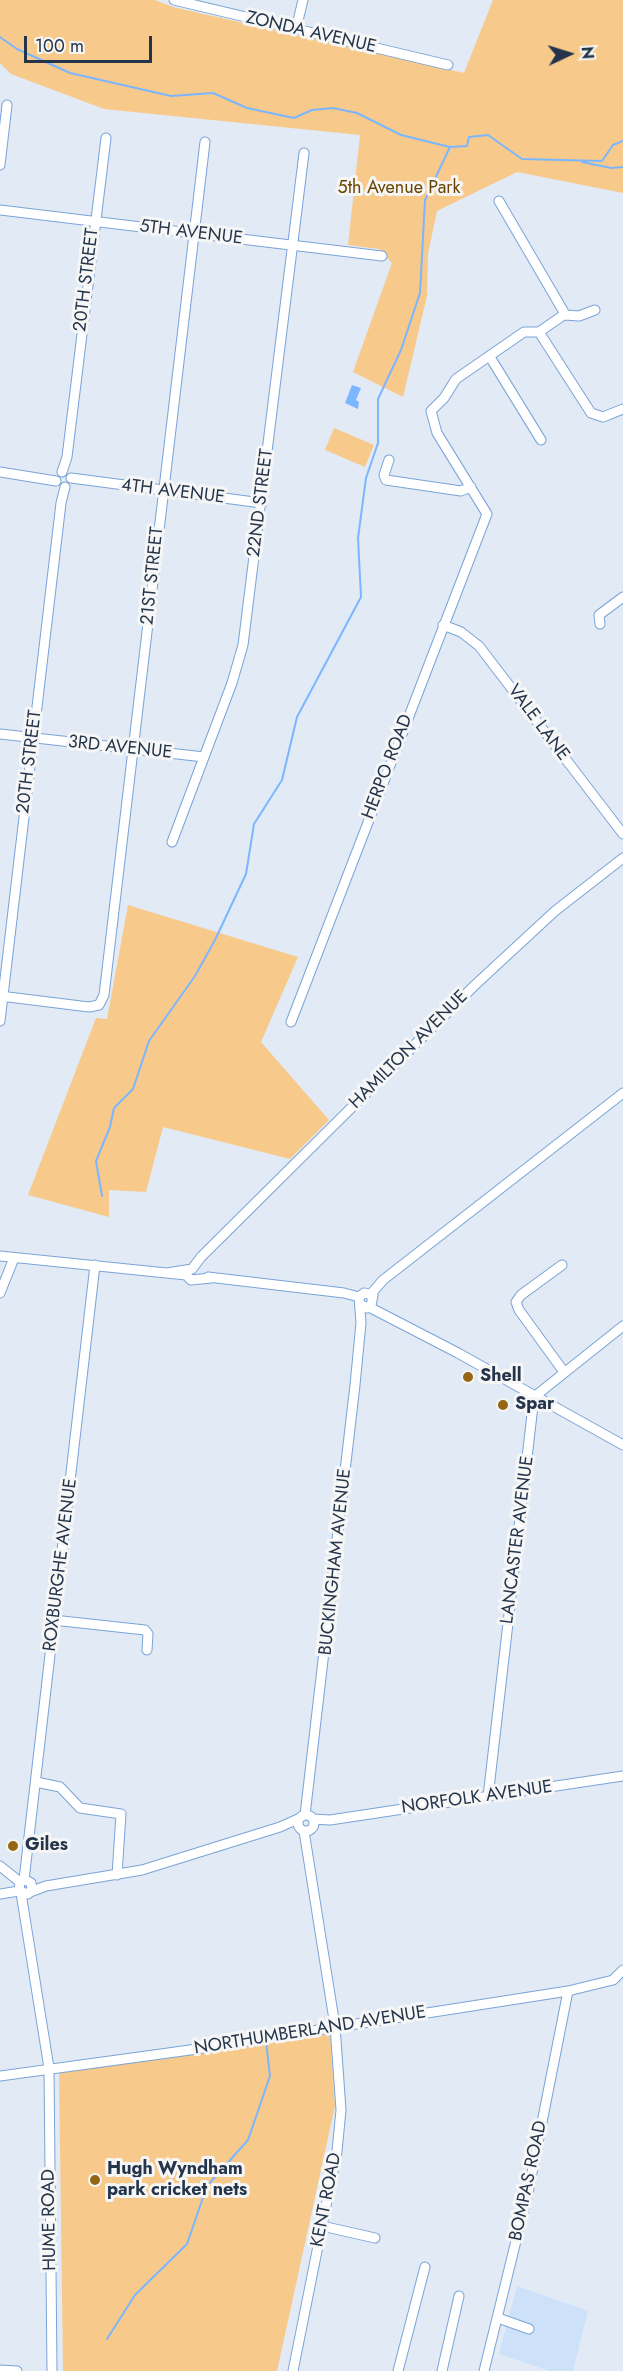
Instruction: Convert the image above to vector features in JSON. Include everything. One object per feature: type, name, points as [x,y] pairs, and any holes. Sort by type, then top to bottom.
[{"type":"street","name":"ZONDA AVENUE","points":[[174,0],[448,65]]},
{"type":"street","points":[[296,29],[303,0]]},
{"type":"street","points":[[0,165],[7,105]]},
{"type":"street","name":"20TH STREET","points":[[0,1021],[94,221],[106,138]]},
{"type":"street","name":"21ST STREET","points":[[2,997],[95,1007],[104,995],[205,142]]},
{"type":"street","name":"22ND STREET","points":[[172,842],[241,653],[262,503],[304,153]]},
{"type":"street","points":[[499,201],[565,315]]},
{"type":"street","name":"5TH AVENUE","points":[[0,210],[382,256]]},
{"type":"street","points":[[389,460],[384,475],[387,481],[461,491],[471,487],[437,433],[430,411],[444,398],[453,381],[524,332],[539,332],[565,315],[579,316],[595,309]]},
{"type":"street","points":[[539,332],[591,413],[603,417],[623,409]]},
{"type":"street","points":[[490,357],[541,440]]},
{"type":"street","name":"4TH AVENUE","points":[[0,472],[262,503]]},
{"type":"street","name":"HERPO ROAD","points":[[291,1022],[487,514],[471,487]]},
{"type":"street","points":[[600,624],[599,615],[623,597]]},
{"type":"street","name":"VALE LANE","points":[[443,625],[461,632],[479,646],[623,834]]},
{"type":"street","name":"3RD AVENUE","points":[[0,734],[204,757]]},
{"type":"street","name":"HAMILTON AVENUE","points":[[192,1273],[206,1253],[482,978],[555,911],[623,858]]},
{"type":"street","points":[[367,1300],[385,1278],[623,1093]]},
{"type":"street","points":[[0,1256],[167,1273],[192,1273],[211,1278],[344,1293],[367,1300],[387,1314],[623,1445]]},
{"type":"street","points":[[0,1293],[14,1258]]},
{"type":"street","points":[[562,1264],[521,1295],[516,1302],[519,1310],[564,1372]]},
{"type":"street","name":"ROXBURGHE AVENUE","points":[[49,2068],[25,1913],[25,1887],[53,1620],[95,1265]]},
{"type":"street","name":"BUCKINGHAM AVENUE","points":[[307,1823],[361,1323],[367,1300]]},
{"type":"street","points":[[534,1397],[623,1326]]},
{"type":"street","name":"LANCASTER AVENUE","points":[[488,1797],[534,1397]]},
{"type":"street","points":[[53,1620],[145,1630],[148,1634],[147,1650]]},
{"type":"street","name":"NORFOLK AVENUE","points":[[307,1823],[623,1776]]},
{"type":"street","points":[[36,1782],[60,1786],[80,1808],[121,1814],[117,1875]]},
{"type":"street","points":[[3,1893],[25,1887],[117,1875],[161,1864],[280,1827],[307,1823]]},
{"type":"street","name":"KENT ROAD","points":[[293,2371],[340,2131],[335,2026],[307,1849],[307,1823]]},
{"type":"street","points":[[0,1866],[25,1887]]},
{"type":"street","name":"NORTHUMBERLAND AVENUE","points":[[0,2076],[190,2050],[568,1990],[620,1974]]},
{"type":"street","name":"BOMPAS ROAD","points":[[484,2371],[529,2188],[568,1990]]},
{"type":"street","name":"HUME ROAD","points":[[49,2068],[52,2371]]},
{"type":"street","points":[[322,2226],[375,2238]]},
{"type":"street","points":[[398,2371],[425,2267]]},
{"type":"street","points":[[442,2371],[459,2296]]},
{"type":"street","points":[[498,2318],[529,2329]]},
{"type":"street","points":[[0,2370],[17,2371]]},
{"type":"shaded area","points":[[517,2286],[588,2311],[573,2371],[550,2371],[499,2354]]},
{"type":"green space","name":"5th Avenue Park","points":[[0,0],[155,0],[173,7],[464,73],[493,0],[623,0],[623,193],[517,172],[437,211],[428,254],[427,296],[403,397],[353,372],[392,263],[379,249],[348,245],[360,135],[104,109],[11,74],[0,63]]},
{"type":"green space","points":[[334,428],[374,445],[365,467],[325,450]]},
{"type":"green space","points":[[128,905],[298,957],[261,1042],[329,1120],[290,1159],[163,1127],[146,1192],[109,1190],[109,1217],[28,1195],[96,1018],[107,1019]]},
{"type":"green space","points":[[330,2034],[335,2106],[277,2371],[63,2371],[59,2073]]},
{"type":"water","points":[[352,385],[361,388],[356,400],[359,402],[358,409],[345,403]]},
{"type":"waterway","points":[[0,37],[17,49],[70,73],[171,96],[213,93],[247,108],[294,118],[312,110],[333,108],[357,113],[401,135],[450,147],[467,146],[469,137],[488,135],[522,159],[602,161],[613,145],[623,141]]},
{"type":"waterway","points":[[102,1196],[96,1161],[110,1127],[114,1108],[133,1089],[149,1041],[195,976],[215,940],[246,874],[254,824],[282,780],[297,717],[361,597],[358,538],[366,478],[378,443],[378,399],[401,350],[420,293],[425,200],[450,147]]},
{"type":"waterway","points":[[582,162],[611,168],[623,167]]},
{"type":"waterway","points":[[107,2339],[135,2295],[187,2244],[207,2186],[248,2140],[270,2076],[266,2041]]},
{"type":"place","name":"Shell","points":[[468,1377]]},
{"type":"place","name":"Spar","points":[[503,1405]]},
{"type":"place","name":"Giles","points":[[13,1846]]},
{"type":"place","name":"Hugh Wyndham park cricket nets","points":[[95,2180]]}]
